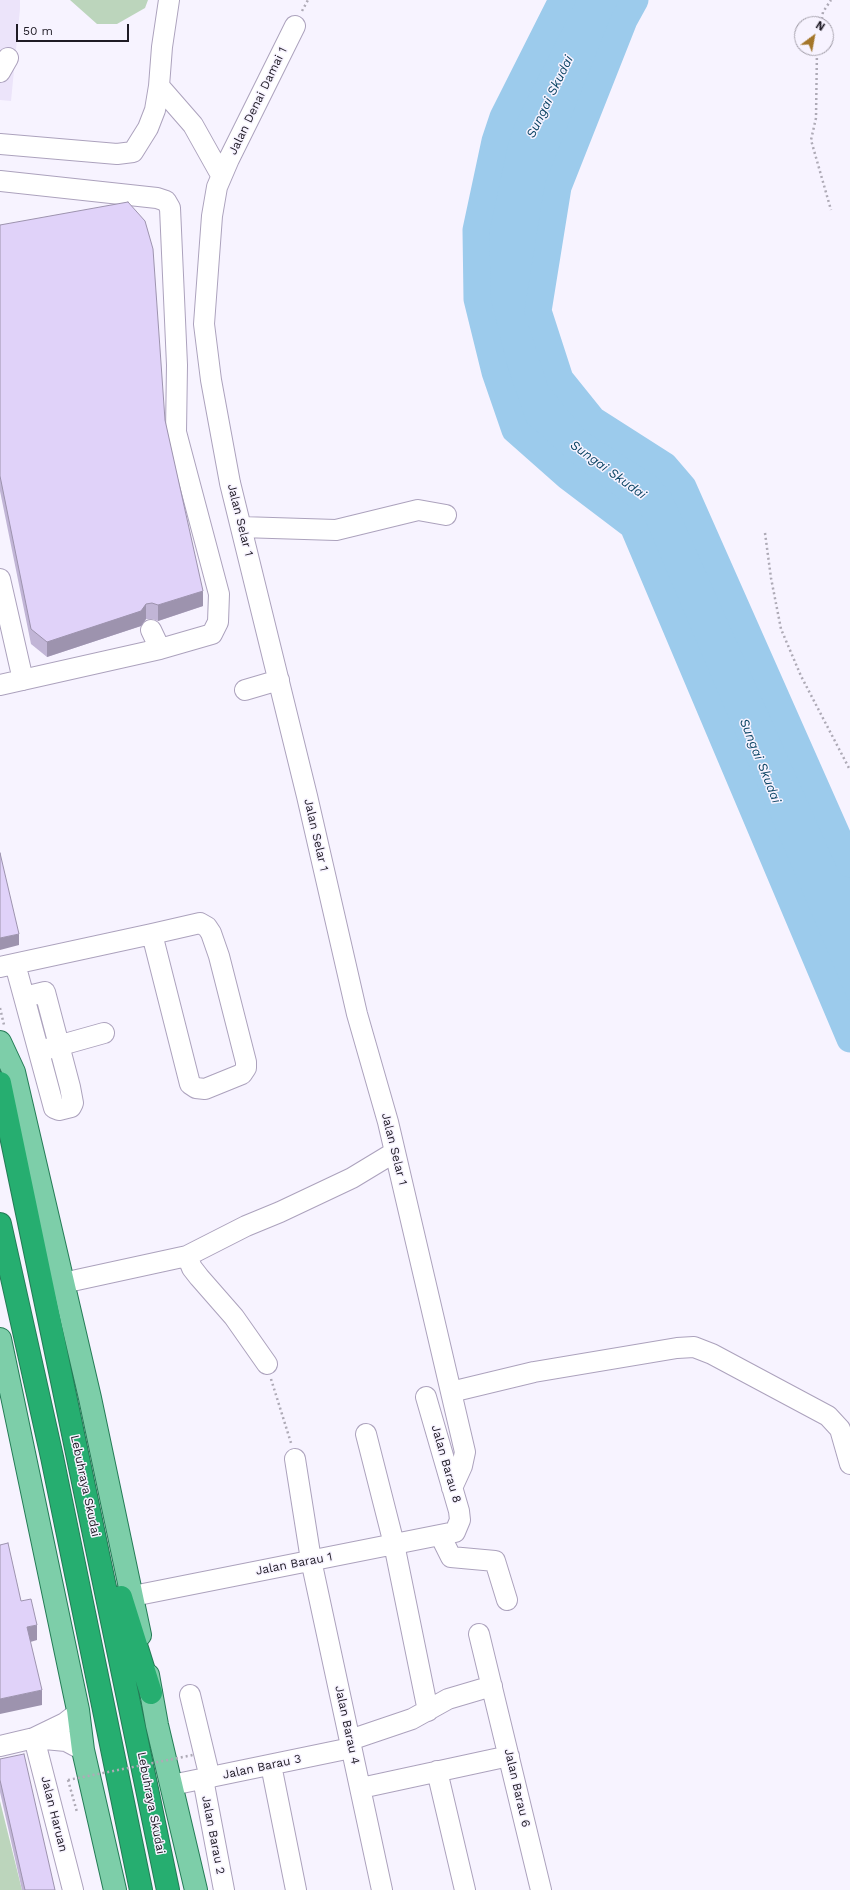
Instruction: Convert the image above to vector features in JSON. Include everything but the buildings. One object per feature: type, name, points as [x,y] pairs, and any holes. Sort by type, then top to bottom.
[{"type":"highway","name":"Lebuhraya Skudai","points":[[0,1083],[77,1444],[168,1890]]},
{"type":"highway","points":[[0,1224],[52,1458],[141,1890]]},
{"type":"highway","points":[[77,1444],[151,1693]]},
{"type":"main road","points":[[0,1042],[14,1072],[90,1398],[133,1596],[151,1693],[196,1890]]},
{"type":"main road","points":[[0,1339],[4,1381],[78,1710],[83,1750],[115,1890]]},
{"type":"street","points":[[0,144],[117,154],[133,152],[148,128],[155,110],[169,0]]},
{"type":"street","name":"Jalan Denai Damai 1","points":[[221,175],[295,26]]},
{"type":"street","points":[[159,86],[193,125],[221,175]]},
{"type":"street","name":"Jalan Selar 1","points":[[221,175],[212,216],[204,324],[212,387],[230,482],[279,680],[357,1014],[383,1103],[395,1152],[465,1452],[462,1466],[452,1488]]},
{"type":"street","points":[[0,181],[157,198],[166,201],[170,208],[177,365],[176,432],[219,594],[218,622],[212,634],[160,649],[0,685]]},
{"type":"street","points":[[241,527],[336,530],[418,510],[446,515]]},
{"type":"street","points":[[0,578],[23,680]]},
{"type":"street","points":[[151,630],[160,649]]},
{"type":"street","points":[[246,690],[279,680]]},
{"type":"street","points":[[24,997],[45,992],[73,1103],[71,1106],[59,1110],[54,1108],[24,997],[8,965],[152,934],[200,924],[207,927],[211,933],[219,956],[246,1062],[246,1068],[242,1074],[205,1088],[196,1088],[190,1084],[152,934]]},
{"type":"street","points":[[39,1051],[104,1033]]},
{"type":"street","points":[[62,1283],[187,1256],[246,1226],[280,1212],[352,1178],[395,1152]]},
{"type":"street","points":[[187,1256],[192,1268],[199,1278],[234,1317],[267,1364]]},
{"type":"street","points":[[451,1392],[534,1372],[677,1348],[694,1347],[712,1354],[828,1416],[845,1427],[850,1464]]},
{"type":"street","name":"Jalan Barau 8","points":[[426,1397],[459,1511],[460,1520],[448,1533]]},
{"type":"street","points":[[366,1434],[394,1544],[428,1711]]},
{"type":"street","name":"Jalan Barau 4","points":[[295,1459],[311,1560],[382,1890]]},
{"type":"street","points":[[448,1533],[451,1557],[495,1561],[507,1600]]},
{"type":"street","name":"Jalan Barau 1","points":[[133,1596],[448,1533]]},
{"type":"street","name":"Jalan Barau 6","points":[[478,1634],[541,1890]]},
{"type":"street","name":"Jalan Barau 3","points":[[172,1785],[271,1764],[351,1744],[412,1719],[448,1699],[492,1686]]},
{"type":"street","name":"Jalan Barau 2","points":[[190,1696],[206,1778],[224,1890]]},
{"type":"street","points":[[0,1746],[34,1738],[64,1723],[74,1716],[78,1710]]},
{"type":"street","points":[[34,1738],[66,1741],[83,1750]]},
{"type":"street","name":"Jalan Haruan","points":[[34,1738],[73,1890]]},
{"type":"street","points":[[361,1788],[509,1756]]},
{"type":"street","points":[[271,1764],[296,1890]]},
{"type":"street","points":[[437,1772],[465,1890]]},
{"type":"path","points":[[822,16],[823,12],[831,0]]},
{"type":"path","points":[[817,56],[816,118],[811,140],[831,210]]},
{"type":"path","points":[[764,533],[781,628],[801,676],[850,770]]},
{"type":"path","points":[[267,1364],[295,1459]]},
{"type":"path","points":[[68,1780],[193,1755]]},
{"type":"shaded area","points":[[0,0],[20,0],[11,101],[0,100]]},
{"type":"green space","points":[[70,0],[148,0],[145,8],[117,24],[97,24]]},
{"type":"green space","points":[[0,1801],[22,1890],[0,1890]]},
{"type":"water","name":"Sungai Skudai","points":[[562,0],[635,0],[624,20],[558,187],[538,311],[560,379],[593,420],[665,466],[683,487],[850,864],[850,1039],[633,526],[567,476],[515,430],[495,372],[477,299],[476,230],[495,141],[503,117]]},
{"type":"waterway","points":[[562,0],[503,117],[495,141],[476,230],[477,299],[495,372],[515,430],[567,476],[633,526],[850,1039]]},
{"type":"waterway","points":[[635,0],[624,20],[558,187],[538,311],[560,379],[593,420],[665,466],[683,487],[850,864]]}]
